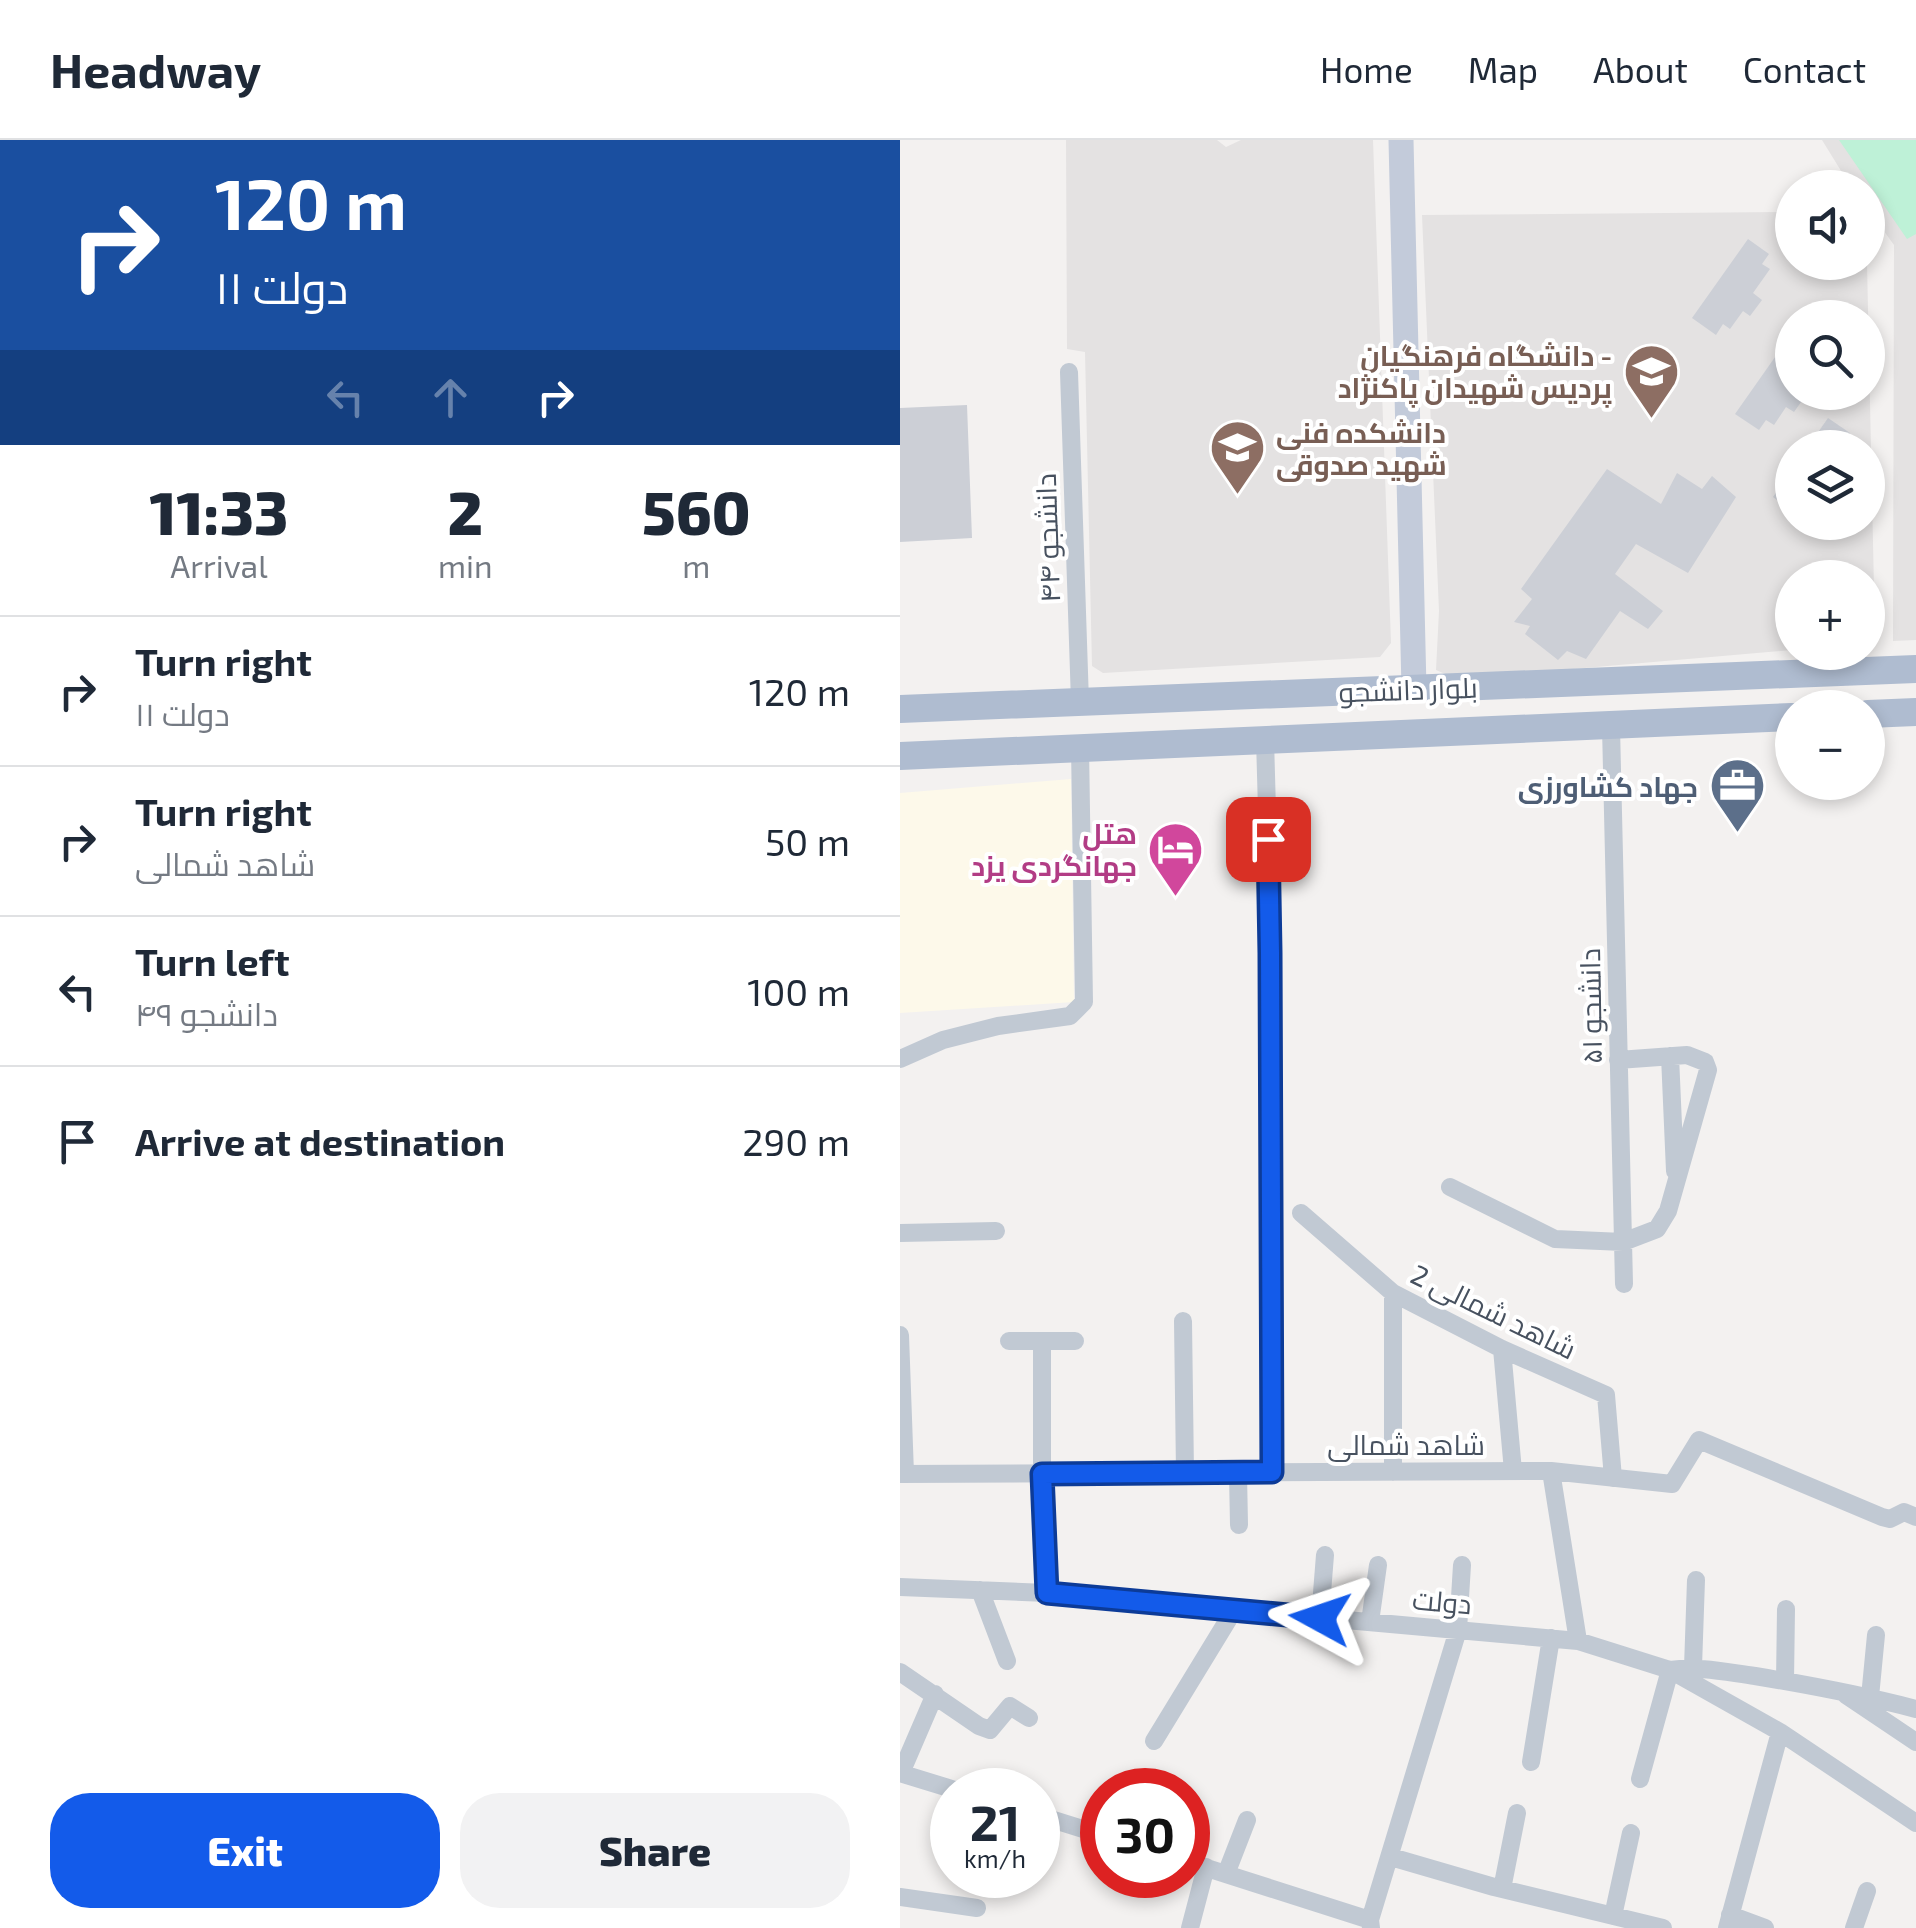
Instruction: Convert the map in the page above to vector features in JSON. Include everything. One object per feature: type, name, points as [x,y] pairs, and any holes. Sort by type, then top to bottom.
[{"type":"main road","name":"بلوار دانشجو","points":[[900,710],[1916,669]]},
{"type":"main road","points":[[1885,713],[1916,712]]},
{"type":"main road","name":"بلوار دانشجو","points":[[900,756],[1775,718]]},
{"type":"street","points":[[1401,140],[1414,689]]},
{"type":"street","name":"دانشجو ۴۴","points":[[1069,372],[1080,702]]},
{"type":"street","name":"دانشجو ۵۱","points":[[1610,726],[1624,1284]]},
{"type":"street","points":[[1265,739],[1272,1472]]},
{"type":"street","points":[[900,1059],[943,1040],[998,1026],[1070,1016],[1084,1002],[1080,747]]},
{"type":"street","points":[[1450,1187],[1555,1238],[1623,1242],[1657,1228],[1668,1210],[1708,1070],[1705,1062],[1687,1055],[1618,1060]]},
{"type":"street","points":[[1670,1056],[1675,1186]]},
{"type":"street","name":"شاهد شمالی 2","points":[[1301,1213],[1393,1293],[1502,1349],[1606,1395],[1613,1478]]},
{"type":"street","points":[[900,1234],[996,1230]]},
{"type":"street","points":[[1393,1293],[1393,1472]]},
{"type":"street","points":[[1184,1321],[1185,1473]]},
{"type":"street","points":[[900,1336],[902,1474]]},
{"type":"street","points":[[1010,1341],[1075,1341]]},
{"type":"street","points":[[1042,1341],[1047,1593]]},
{"type":"street","points":[[1502,1349],[1513,1472]]},
{"type":"street","name":"شاهد شمالی","points":[[902,1474],[1552,1471],[1672,1484],[1700,1440],[1882,1517],[1890,1519],[1904,1512],[1916,1517]]},
{"type":"street","points":[[1552,1471],[1578,1641]]},
{"type":"street","points":[[1238,1472],[1238,1525]]},
{"type":"street","points":[[1320,1618],[1325,1555]]},
{"type":"street","points":[[1370,1622],[1378,1565]]},
{"type":"street","points":[[1210,1868],[1371,1924],[1458,1630],[1462,1566]]},
{"type":"street","points":[[1693,1667],[1696,1580]]},
{"type":"street","name":"دولت","points":[[900,1586],[1047,1593],[1578,1641],[1670,1670],[1780,1732],[1916,1823]]},
{"type":"street","points":[[980,1590],[1006,1661]]},
{"type":"street","points":[[1785,1681],[1786,1609]]},
{"type":"street","points":[[1154,1741],[1234,1610]]},
{"type":"street","points":[[1870,1697],[1876,1634]]},
{"type":"street","points":[[1531,1762],[1551,1638]]},
{"type":"street","points":[[1640,1779],[1670,1670],[1693,1667],[1785,1681],[1916,1710]]},
{"type":"street","points":[[900,1672],[990,1730],[1010,1706],[1029,1718]]},
{"type":"street","points":[[1841,1692],[1916,1742]]},
{"type":"street","points":[[930,1782],[900,1773],[935,1694]]},
{"type":"street","points":[[1764,1928],[1729,1922],[1780,1732]]},
{"type":"street","points":[[1502,1889],[1517,1813]]},
{"type":"street","points":[[1226,1874],[1247,1820]]},
{"type":"street","points":[[1613,1916],[1631,1833]]},
{"type":"street","points":[[1390,1856],[1502,1889],[1663,1928]]},
{"type":"street","points":[[1854,1928],[1867,1891]]},
{"type":"street","points":[[900,1897],[977,1908]]},
{"type":"street","points":[[1190,1928],[1193,1898]]},
{"type":"shaded area","name":"دانشکده فنی شهید صدوقی","points":[[1066,140],[1217,140],[1226,147],[1241,140],[1373,140],[1391,643],[1380,657],[1103,673],[1092,666],[1085,352],[1067,349]]},
{"type":"shaded area","points":[[1822,140],[1916,140],[1916,640],[1893,641],[1894,245],[1885,233],[1885,170],[1841,170]]},
{"type":"shaded area","name":"دانشگاه فرهنگیان - پردیس شهیدان پاکنژاد","points":[[1775,212],[1775,280],[1867,280],[1868,300],[1775,300],[1775,410],[1870,410],[1871,430],[1775,430],[1775,540],[1873,540],[1873,560],[1775,560],[1775,651],[1457,679],[1436,670],[1439,611],[1422,215]]},
{"type":"shaded area","points":[[1071,779],[1074,1002],[900,1013],[900,793]]},
{"type":"green space","points":[[1839,140],[1916,140],[1916,234],[1907,239],[1885,207],[1885,170],[1860,170]]},
{"type":"building","points":[[1748,239],[1769,254],[1762,264],[1770,269],[1753,293],[1762,300],[1750,316],[1743,311],[1730,329],[1723,324],[1716,335],[1692,318]]},
{"type":"building","points":[[1775,357],[1775,410],[1784,410],[1774,425],[1766,420],[1759,430],[1735,414]]},
{"type":"building","points":[[967,405],[972,538],[900,542],[900,408]]},
{"type":"building","points":[[1828,418],[1846,430],[1820,430]]},
{"type":"building","points":[[1607,469],[1661,504],[1677,473],[1702,489],[1712,476],[1736,497],[1688,573],[1636,544],[1615,574],[1663,611],[1648,629],[1620,611],[1586,659],[1567,651],[1558,660],[1525,634],[1530,626],[1514,622],[1532,599],[1521,589]]},
{"type":"place","name":"دانشگاه فرهنگیان - پردیس شهیدان پاکنژاد","points":[[1651,420]]},
{"type":"place","name":"دانشکده فنی شهید صدوقی","points":[[1237,497]]},
{"type":"place","name":"جهاد کشاورزی","points":[[1737,835]]},
{"type":"place","name":"هتل جهانگردی یزد","points":[[1176,898]]},
{"type":"route","points":[[1268,839],[1272,1472],[1042,1474],[1047,1593],[1320,1618]]}]
